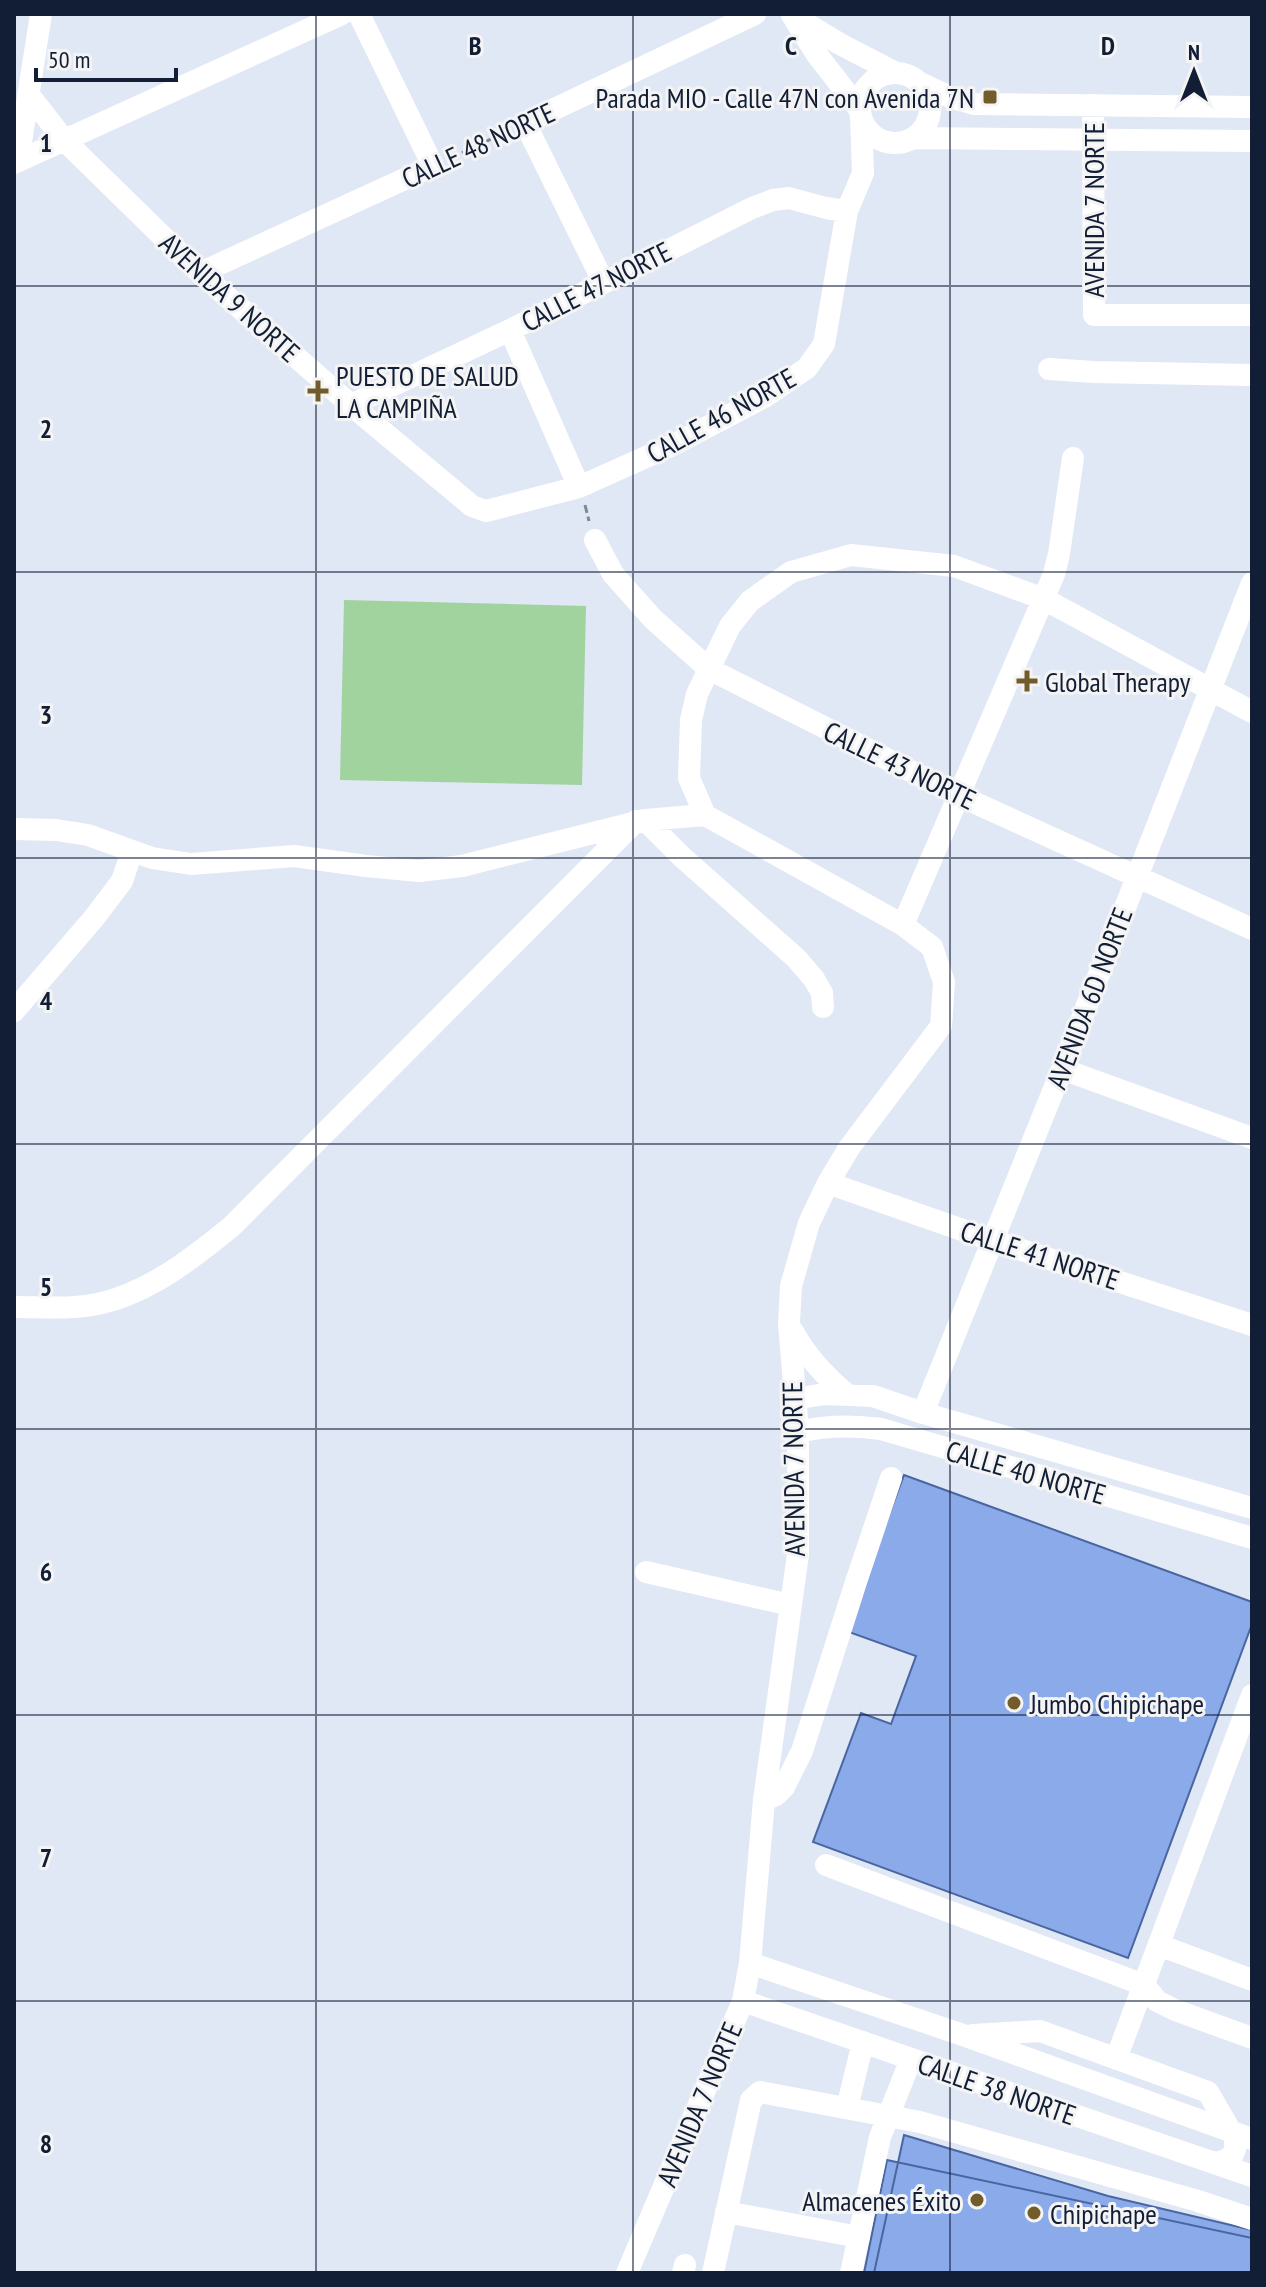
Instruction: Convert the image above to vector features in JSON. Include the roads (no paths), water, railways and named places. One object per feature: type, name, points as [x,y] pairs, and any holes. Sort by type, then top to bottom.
[{"type":"street","points":[[16,162],[41,14]]},
{"type":"street","points":[[16,162],[342,14]]},
{"type":"street","name":"CALLE 48 NORTE","points":[[200,273],[433,166],[359,14]]},
{"type":"street","name":"CALLE 48 NORTE","points":[[603,281],[525,123],[755,14]]},
{"type":"street","points":[[792,15],[896,73],[974,104],[1252,107]]},
{"type":"street","points":[[792,15],[860,113],[866,128],[880,140],[892,143],[908,140],[1252,141]]},
{"type":"street","points":[[860,113],[862,97],[868,86],[878,77],[896,73]]},
{"type":"street","points":[[863,173],[923,130],[930,112],[929,99],[920,83]]},
{"type":"street","name":"AVENIDA 9 NORTE","points":[[29,95],[65,141],[200,273],[472,506],[486,511]]},
{"type":"street","name":"AVENIDA 7 NORTE","points":[[1093,105],[1094,315],[1252,315]]},
{"type":"street","name":"CALLE 46 NORTE","points":[[486,511],[579,487],[675,444],[766,396],[807,368],[824,344],[847,211],[863,173],[860,113]]},
{"type":"street","name":"CALLE 47 NORTE","points":[[351,405],[510,330],[752,208],[789,198],[847,211]]},
{"type":"street","points":[[510,330],[579,487]]},
{"type":"street","points":[[1049,369],[1252,375]]},
{"type":"street","points":[[903,925],[1054,574],[1073,458]]},
{"type":"street","name":"CALLE 43 NORTE","points":[[595,540],[613,574],[653,619],[709,669],[960,796],[1252,929]]},
{"type":"street","points":[[14,829],[88,835],[152,858],[191,864],[294,856],[419,871],[462,866],[640,820],[705,815],[689,778],[691,720],[697,694],[730,626],[750,601],[791,572],[851,555],[954,566],[1044,599],[1252,712]]},
{"type":"street","name":"AVENIDA 6D NORTE","points":[[923,1413],[994,1241],[1252,583]]},
{"type":"street","name":"AVENIDA 7 NORTE","points":[[627,2273],[743,2001],[750,1963],[764,1800],[798,1554],[798,1432],[789,1323],[791,1286],[798,1257],[809,1223],[849,1148],[941,1026],[944,982],[932,947],[903,925],[705,815]]},
{"type":"street","points":[[640,820],[796,958],[822,993],[823,1007]]},
{"type":"street","points":[[14,1307],[69,1308],[102,1303],[138,1291],[193,1258],[231,1227],[640,820]]},
{"type":"street","points":[[14,1011],[122,881],[132,851]]},
{"type":"street","points":[[1062,1069],[1252,1138]]},
{"type":"street","name":"CALLE 41 NORTE","points":[[828,1183],[994,1241],[1251,1321]]},
{"type":"street","points":[[789,1323],[815,1365],[848,1395]]},
{"type":"street","name":"CALLE 40 NORTE","points":[[794,1399],[825,1394],[873,1396],[1252,1508]]},
{"type":"street","name":"CALLE 40 NORTE","points":[[798,1432],[822,1426],[849,1425],[881,1429],[1252,1538]]},
{"type":"street","points":[[764,1800],[784,1787],[802,1751],[891,1478]]},
{"type":"street","points":[[646,1572],[790,1605]]},
{"type":"street","points":[[1116,2059],[1252,1695]]},
{"type":"street","points":[[826,1865],[1144,1985],[1157,2001],[1175,2010],[1252,2038]]},
{"type":"street","points":[[1159,1945],[1252,1980]]},
{"type":"street","name":"CALLE 38 NORTE","points":[[750,1963],[963,2035],[1252,2139]]},
{"type":"street","name":"CALLE 38 NORTE","points":[[743,2001],[1252,2176]]},
{"type":"street","points":[[963,2035],[1040,2031],[1208,2092],[1236,2147],[1225,2161],[1213,2163]]},
{"type":"street","points":[[847,2108],[863,2042]]},
{"type":"street","points":[[851,2273],[880,2137],[911,2059]]},
{"type":"street","points":[[713,2273],[751,2100],[760,2092],[920,2122],[1252,2219]]},
{"type":"street","points":[[1252,2146],[1243,2158],[1252,2176]]},
{"type":"street","points":[[726,2212],[859,2237]]},
{"type":"place","name":"Parada MIO - Calle 47N con Avenida 7N","points":[[990,97]]},
{"type":"place","name":"PUESTO DE SALUD LA CAMPIÑA","points":[[318,391]]},
{"type":"place","name":"Global Therapy","points":[[1027,681]]},
{"type":"place","name":"Jumbo Chipichape","points":[[1014,1703]]},
{"type":"place","name":"Almacenes Éxito","points":[[977,2200]]},
{"type":"place","name":"Chipichape","points":[[1034,2213]]}]
